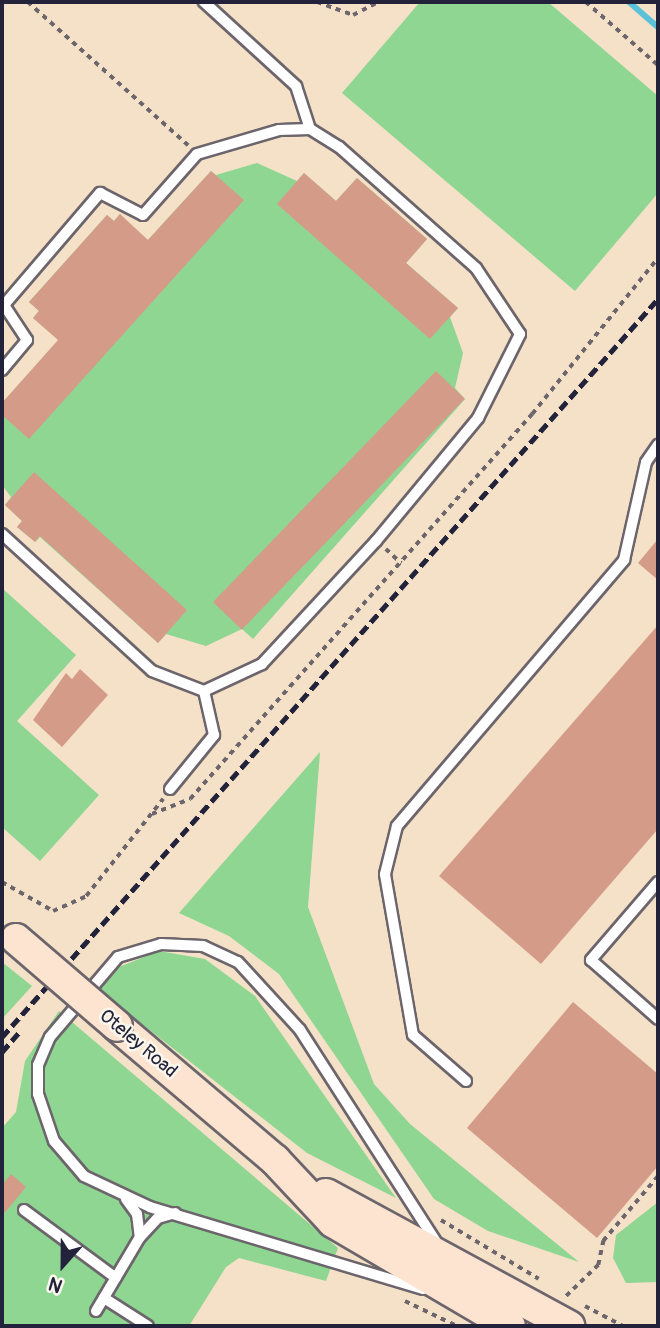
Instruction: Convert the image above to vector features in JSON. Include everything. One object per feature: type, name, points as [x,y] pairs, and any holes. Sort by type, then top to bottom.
[{"type":"main road","name":"Oteley Road","points":[[9,934],[275,1160],[333,1222],[501,1320]]},
{"type":"main road","name":"Oteley Road","points":[[275,1160],[448,1261],[569,1326]]},
{"type":"lane","points":[[204,2],[296,86],[310,129]]},
{"type":"lane","points":[[2,370],[27,340],[4,305],[100,193],[143,215],[197,154],[279,130],[310,129],[339,147],[476,268],[520,334],[478,418],[376,541],[262,664],[204,691],[152,671],[2,534]]},
{"type":"lane","points":[[466,1081],[413,1035],[385,874],[397,826],[624,559],[646,462],[658,445]]},
{"type":"lane","points":[[170,789],[214,736],[204,691]]},
{"type":"lane","points":[[658,882],[591,960],[658,1019]]},
{"type":"lane","points":[[448,1261],[293,1021],[238,962],[203,946],[161,944],[118,957],[50,1037],[38,1066],[44,1119],[66,1161],[122,1195],[340,1259],[501,1320]]},
{"type":"lane","points":[[122,1195],[137,1213],[140,1237]]},
{"type":"lane","points":[[24,1210],[116,1278]]},
{"type":"lane","points":[[96,1311],[140,1237],[158,1218],[176,1213]]},
{"type":"lane","points":[[104,1298],[148,1326]]},
{"type":"path","points":[[28,2],[197,154]]},
{"type":"path","points":[[317,2],[353,15],[379,2]]},
{"type":"path","points":[[586,2],[658,65]]},
{"type":"path","points":[[2,882],[53,911],[86,897],[152,814],[200,789],[532,414],[658,258]]},
{"type":"path","points":[[566,1296],[597,1265],[603,1241],[658,1176]]},
{"type":"path","points":[[429,1212],[544,1282]]},
{"type":"path","points":[[555,1289],[623,1326]]},
{"type":"green space","points":[[420,2],[548,2],[658,96],[658,193],[575,291],[342,93]]},
{"type":"green space","points":[[257,163],[297,181],[304,173],[336,201],[357,178],[427,239],[406,263],[458,308],[450,317],[463,353],[455,388],[465,399],[253,639],[242,629],[206,646],[166,634],[158,643],[40,537],[35,542],[17,527],[22,521],[5,505],[11,497],[2,485],[2,403],[65,333],[47,330],[33,318],[39,311],[29,302],[107,215],[114,221],[120,214],[146,242],[211,171],[216,175]]},
{"type":"green space","points":[[2,588],[76,655],[17,721],[99,795],[40,861],[2,827]]},
{"type":"green space","points":[[320,752],[308,907],[374,1084],[410,1124],[579,1262],[488,1231],[434,1199],[279,974],[229,936],[179,913]]},
{"type":"green space","points":[[159,951],[205,959],[255,996],[396,1198],[307,1153],[97,989],[114,969]]},
{"type":"green space","points":[[2,962],[32,986],[2,1019]]},
{"type":"green space","points":[[59,1011],[338,1248],[326,1281],[239,1258],[226,1267],[189,1326],[2,1326],[2,1128],[16,1112],[25,1061]]},
{"type":"green space","points":[[658,1202],[658,1282],[626,1283],[613,1258],[616,1235]]},
{"type":"building","points":[[211,171],[244,200],[29,439],[2,415],[2,403],[58,340],[33,318],[39,311],[29,302],[107,215],[114,221],[120,214],[148,240]]},
{"type":"building","points":[[304,173],[336,201],[357,178],[427,239],[406,263],[458,308],[430,339],[277,204]]},
{"type":"building","points":[[436,371],[465,399],[242,630],[213,602]]},
{"type":"building","points":[[34,472],[187,610],[158,643],[40,536],[35,542],[17,527],[22,521],[5,505]]},
{"type":"building","points":[[658,539],[658,580],[638,563]]},
{"type":"building","points":[[658,625],[658,829],[541,964],[439,876]]},
{"type":"building","points":[[80,669],[108,695],[62,747],[33,720],[66,673],[72,679]]},
{"type":"building","points":[[573,1002],[658,1074],[658,1166],[597,1238],[467,1128]]},
{"type":"building","points":[[11,1174],[26,1187],[2,1216],[2,1185]]},
{"type":"waterway","points":[[629,2],[658,27]]},
{"type":"railway","points":[[2,1037],[658,299]]},
{"type":"railway","points":[[2,1052],[20,1031]]}]
